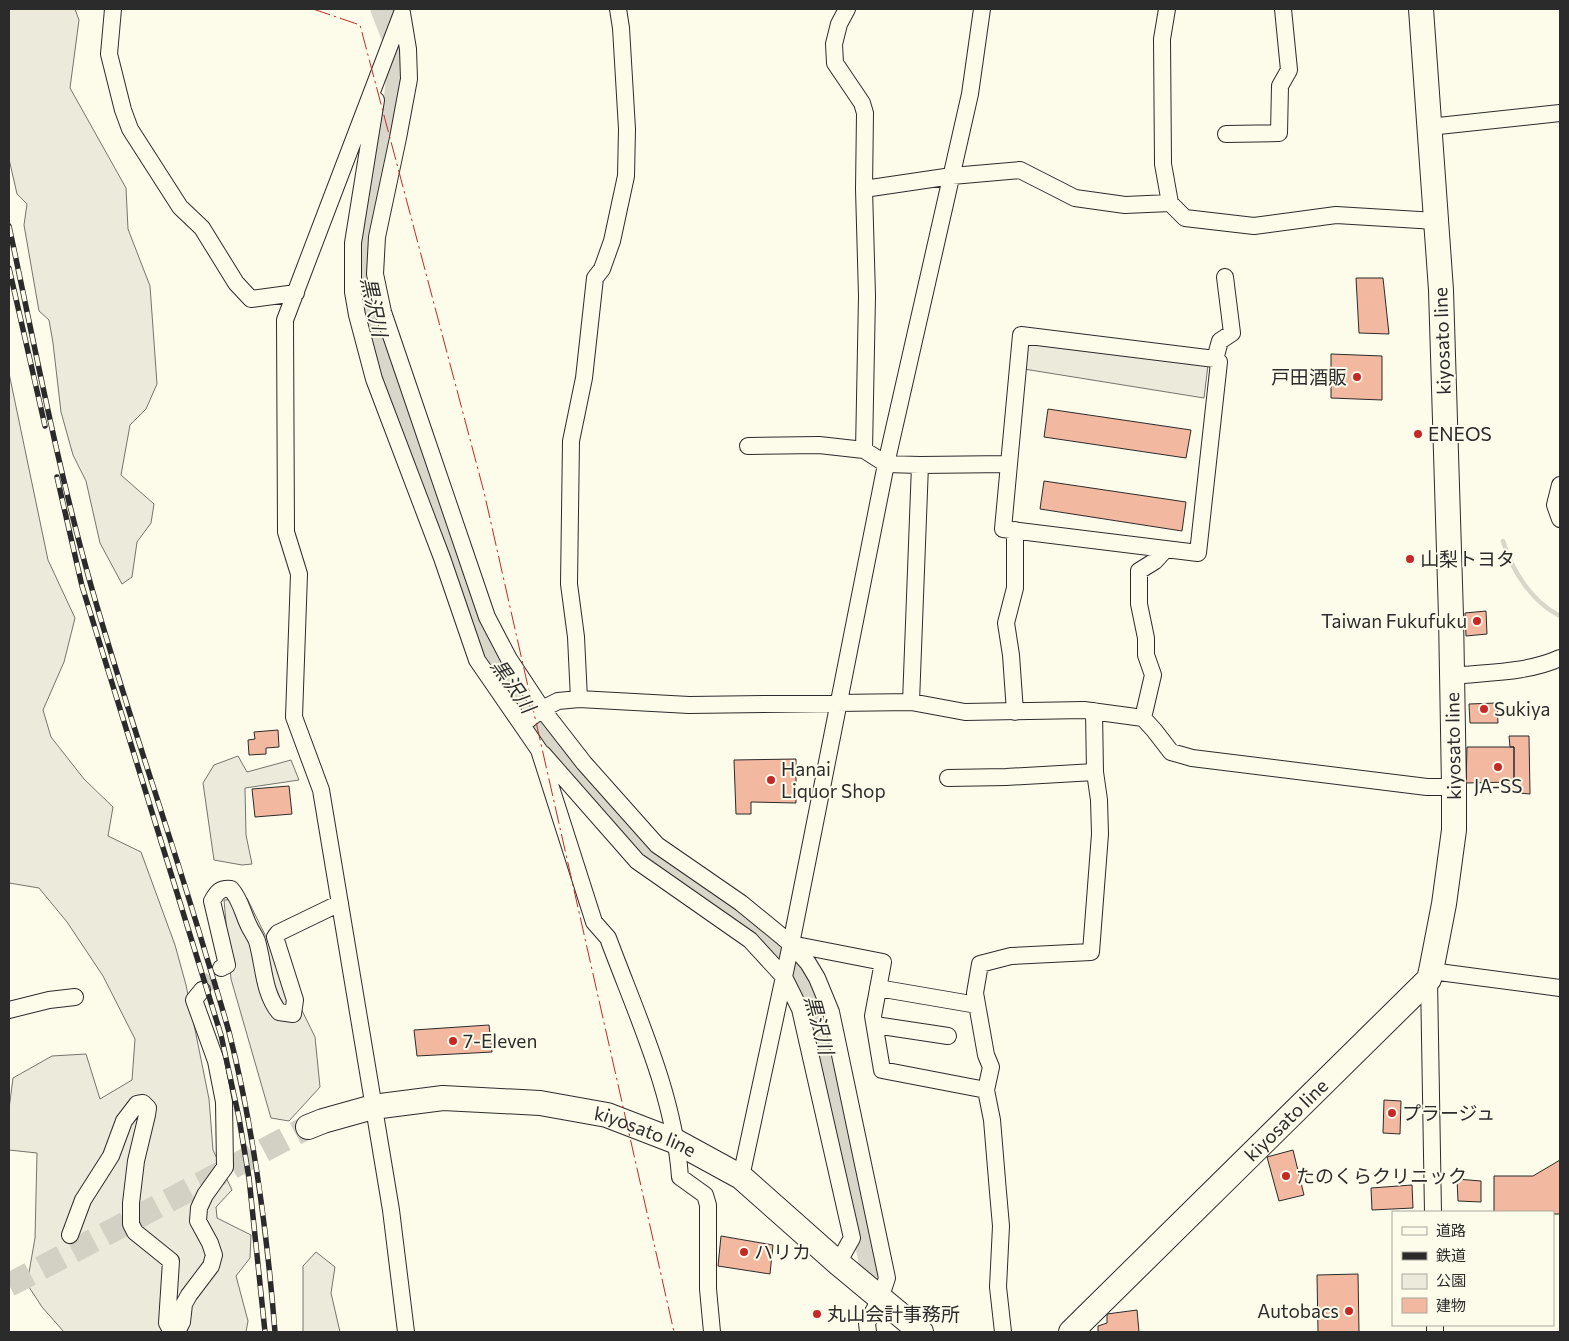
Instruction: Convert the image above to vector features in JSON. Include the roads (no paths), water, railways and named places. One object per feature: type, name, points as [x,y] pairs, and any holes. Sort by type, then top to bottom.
[{"type":"highway","name":"kiyosato line","points":[[1071,1332],[1430,975],[1444,904],[1454,830],[1454,787],[1441,300],[1421,9]]},
{"type":"highway","name":"kiyosato line","points":[[308,1127],[373,1107],[443,1098],[540,1103],[607,1115],[677,1142],[741,1177],[880,1299],[900,1324],[921,1332]]},
{"type":"street","points":[[113,9],[109,54],[123,110],[130,129],[180,207],[202,228],[236,283],[251,299],[296,293]]},
{"type":"street","points":[[579,699],[576,637],[570,584],[571,441],[584,378],[596,278],[602,270],[612,241],[626,176],[627,129],[618,9]]},
{"type":"street","points":[[847,9],[839,24],[834,44],[835,63],[862,103],[865,113],[864,189],[867,296],[864,450]]},
{"type":"street","points":[[741,1177],[791,944],[886,464],[970,94],[982,9]]},
{"type":"street","points":[[1166,9],[1162,39],[1163,164],[1170,203],[1185,218],[1254,226],[1336,214],[1436,221]]},
{"type":"street","points":[[1226,134],[1279,134],[1280,86],[1290,70],[1283,9]]},
{"type":"street","points":[[402,14],[286,320],[286,532],[300,574],[294,717],[321,790],[391,1210],[406,1332]]},
{"type":"street","points":[[402,14],[408,49],[409,79],[376,237],[376,274],[383,312],[454,554],[477,660],[532,717],[584,763],[695,886],[750,940],[784,977],[800,1009],[838,1116],[887,1278],[880,1299],[867,1323],[868,1332]]},
{"type":"street","points":[[376,82],[376,106],[353,243],[353,292],[356,315],[374,379],[454,554],[509,659],[532,717],[539,750],[594,922],[608,938],[662,1084],[677,1142],[680,1177],[705,1195],[708,1205],[708,1289],[712,1332]]},
{"type":"street","points":[[1429,127],[1560,113]]},
{"type":"street","points":[[864,189],[952,176],[1020,170],[1075,198],[1124,206],[1170,203]]},
{"type":"street","points":[[1214,359],[1220,341],[1232,333],[1225,277]]},
{"type":"street","points":[[1021,335],[1214,359],[1219,362],[1198,553],[1003,529],[1021,335]]},
{"type":"street","points":[[748,446],[819,445],[864,450],[886,464],[1009,464]]},
{"type":"street","points":[[911,702],[920,465]]},
{"type":"street","points":[[1560,485],[1554,504],[1560,518]]},
{"type":"street","points":[[1015,530],[1015,588],[1006,623],[1011,655],[1015,712]]},
{"type":"street","points":[[1142,718],[1153,675],[1146,655],[1146,638],[1139,604],[1140,571],[1155,562],[1165,550]]},
{"type":"street","points":[[1452,676],[1523,668],[1546,664],[1560,658]]},
{"type":"street","points":[[532,717],[558,701],[579,699],[689,705],[911,702],[965,712],[1094,711],[1142,718],[1171,752],[1192,758],[1426,787],[1454,787]]},
{"type":"street","points":[[1003,1332],[998,1287],[1001,1226],[992,1120],[986,1090],[991,1067],[986,1055],[975,993],[980,964],[1011,956],[1091,952],[1100,834],[1099,800],[1095,772],[1094,711]]},
{"type":"street","points":[[539,750],[637,861],[741,903],[791,944],[808,963],[817,978],[831,1012],[838,1116],[852,1238],[838,1263]]},
{"type":"street","points":[[948,778],[1095,772]]},
{"type":"street","points":[[601,820],[620,803]]},
{"type":"street","points":[[221,968],[226,966],[212,901],[216,892],[225,888],[231,889],[236,894],[249,927],[257,940],[267,990],[274,1006],[279,1012],[293,1014],[295,1000],[275,938],[278,933],[340,903]]},
{"type":"street","points":[[791,944],[883,962],[873,1016],[882,1070],[986,1090]]},
{"type":"street","points":[[1433,1211],[1430,975],[1560,988]]},
{"type":"street","points":[[878,988],[977,1006]]},
{"type":"street","points":[[70,1234],[83,1200],[111,1156],[124,1121],[137,1104],[143,1103],[148,1108],[136,1161],[131,1203],[131,1224],[135,1232],[171,1261],[167,1323],[171,1330],[179,1328],[182,1322],[184,1304],[211,1266],[214,1255],[198,1221],[199,1208],[225,1167],[224,1102],[216,1061],[194,1000],[202,990]]},
{"type":"street","points":[[9,1010],[49,1000],[75,997]]},
{"type":"street","points":[[875,1025],[948,1036]]},
{"type":"waterway","name":"黒沢川","points":[[383,9],[401,55],[395,111],[381,174],[365,273],[371,313],[406,408],[491,655],[524,704],[567,758],[628,828],[661,861],[765,938],[808,984],[823,1029],[872,1266]]},
{"type":"waterway","points":[[1503,541],[1512,563],[1524,584],[1541,603],[1560,616]]},
{"type":"tunnel","points":[[202,990],[221,968]]},
{"type":"tunnel","points":[[9,1285],[308,1127]]},
{"type":"railway","points":[[9,226],[68,499],[92,589],[192,909],[229,1032],[238,1069],[258,1181],[275,1332]]},
{"type":"railway","points":[[9,268],[45,426]]},
{"type":"railway","points":[[57,477],[82,586],[221,1035],[239,1118],[249,1178],[265,1332]]},
{"type":"place","name":"戸田酒販","points":[[1357,377]]},
{"type":"place","name":"ENEOS","points":[[1418,434]]},
{"type":"place","name":"山梨トヨタ","points":[[1410,559]]},
{"type":"place","name":"Taiwan Fukufuku","points":[[1477,621]]},
{"type":"place","name":"Sukiya","points":[[1484,709]]},
{"type":"place","name":"JA-SS","points":[[1498,767]]},
{"type":"place","name":"Hanai Liquor Shop","points":[[771,780]]},
{"type":"place","name":"7-Eleven","points":[[453,1041]]},
{"type":"place","name":"プラージュ","points":[[1392,1113]]},
{"type":"place","name":"たのくらクリニック","points":[[1286,1176]]},
{"type":"place","name":"ハリカ","points":[[744,1252]]},
{"type":"place","name":"Autobacs","points":[[1349,1311]]},
{"type":"place","name":"丸山会計事務所","points":[[817,1314]]}]
